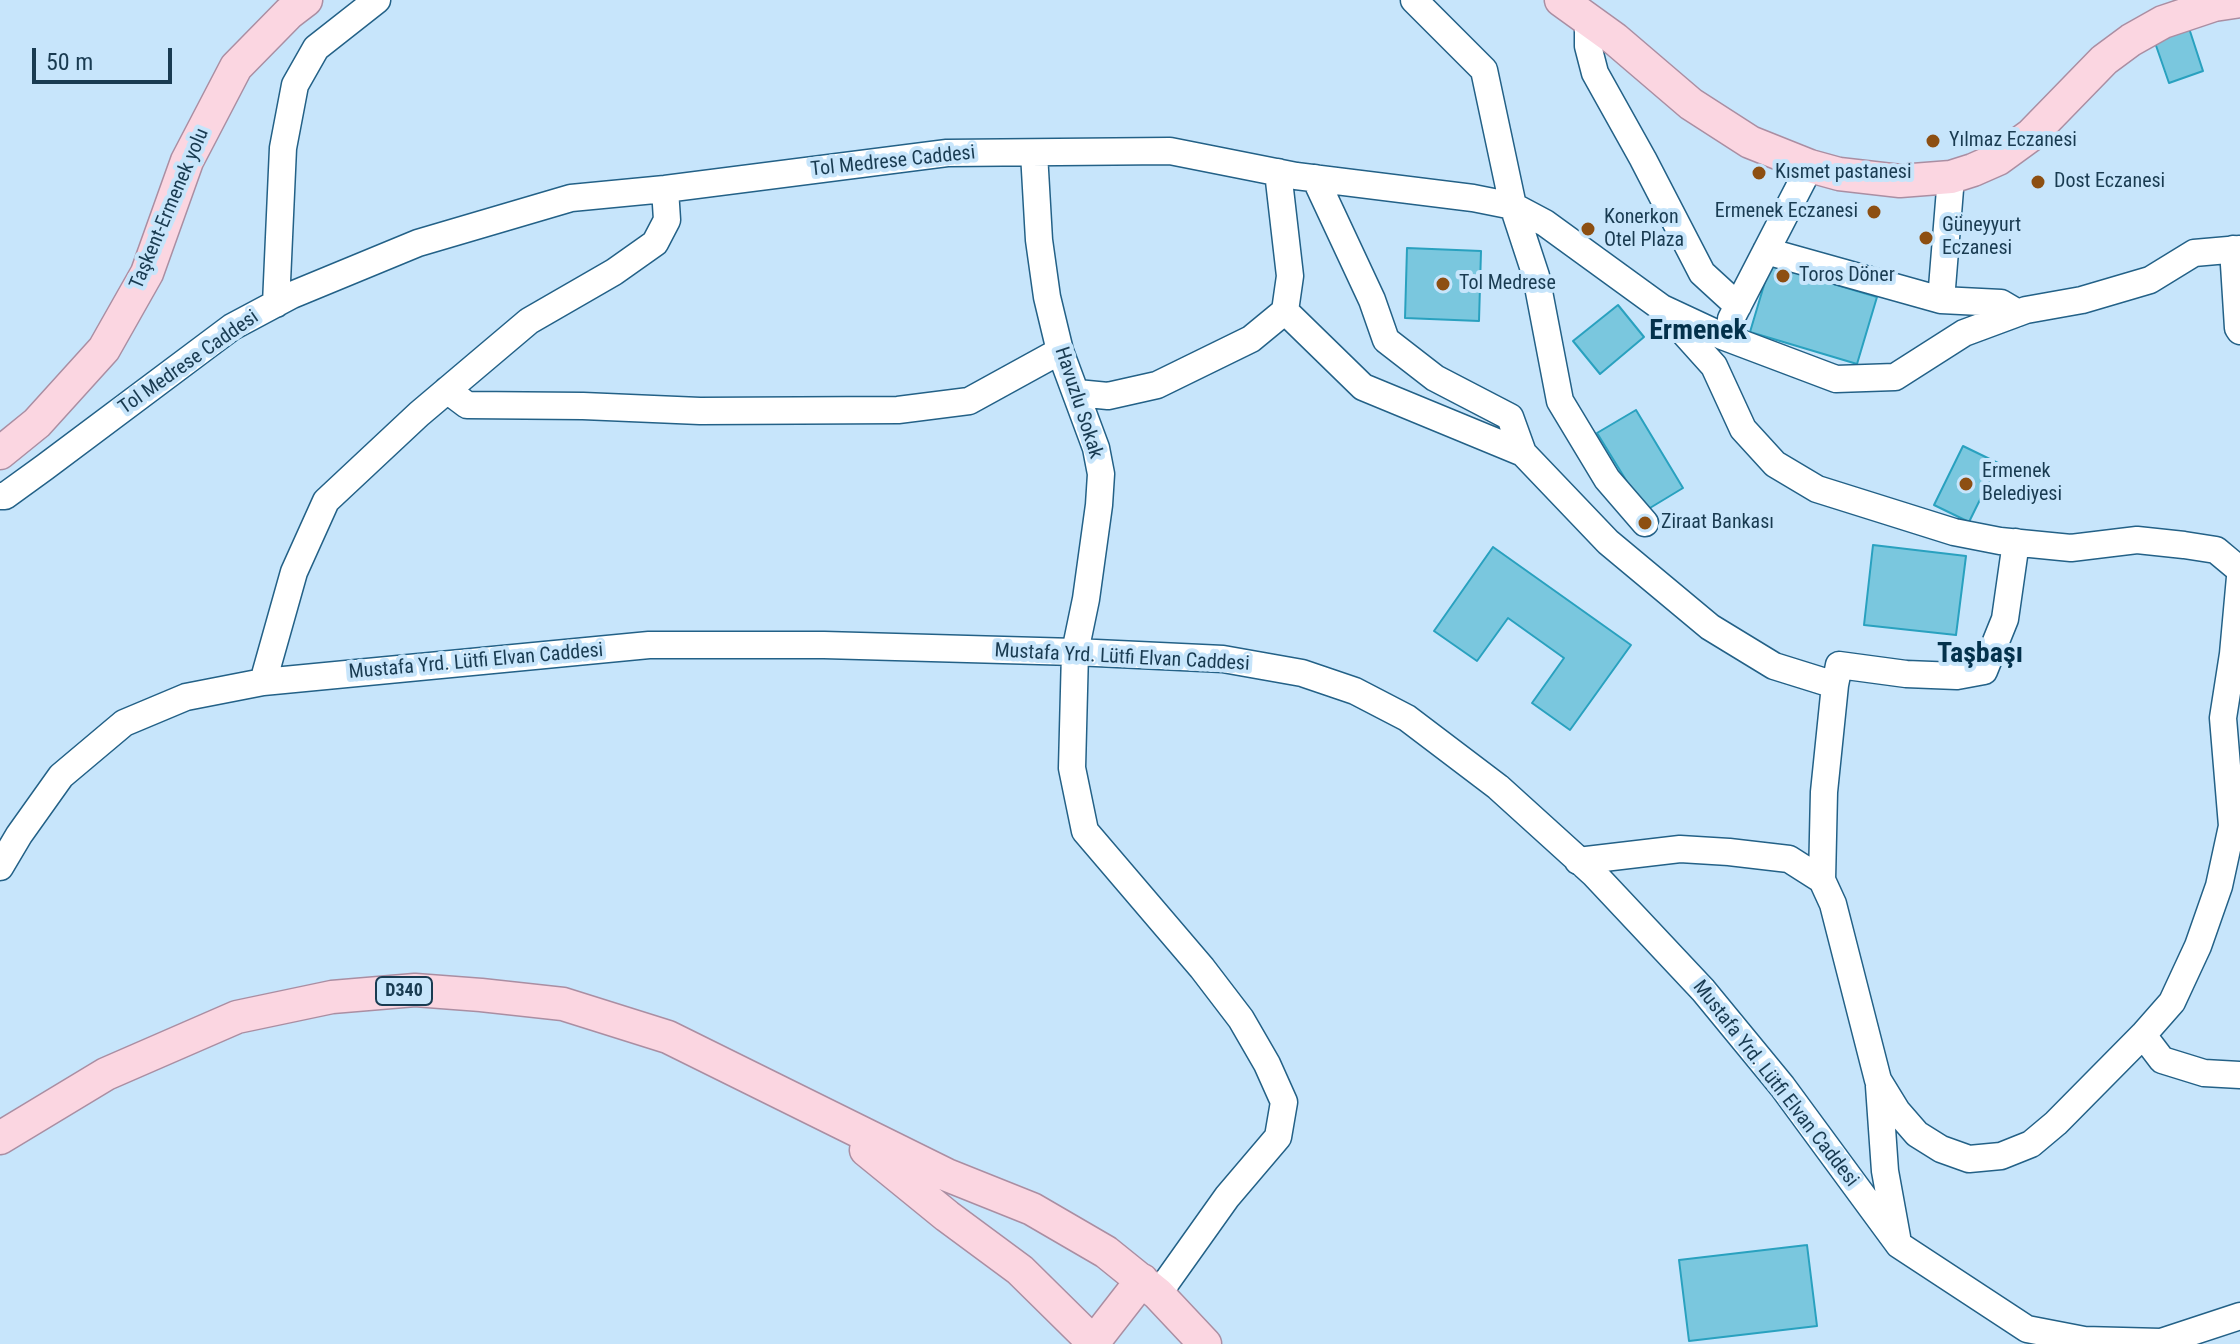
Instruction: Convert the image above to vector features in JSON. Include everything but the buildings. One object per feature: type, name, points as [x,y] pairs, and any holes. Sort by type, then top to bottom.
[{"type":"main road","name":"Taşkent-Ermenek yolu","points":[[0,453],[37,423],[104,349],[147,273],[187,161],[236,67],[306,0]]},
{"type":"main road","points":[[1574,9],[1691,104],[1750,142],[1839,174],[1875,179],[1925,180],[1951,177],[1998,159],[2031,135],[2104,60],[2131,40],[2163,22],[2214,5],[2240,1]]},
{"type":"main road","name":"D340","points":[[0,1138],[106,1074],[237,1017],[332,997],[415,990],[563,1004],[668,1037],[947,1175],[1032,1209],[1106,1252],[1150,1287],[1196,1340]]},
{"type":"main road","name":"D340","points":[[817,1110],[947,1216],[1020,1270],[1094,1343]]},
{"type":"main road","points":[[1094,1343],[1150,1287]]},
{"type":"street","points":[[276,304],[283,148],[295,85],[316,48],[377,0]]},
{"type":"street","points":[[1414,0],[1484,70],[1513,206],[1536,276],[1560,401],[1607,479],[1645,523]]},
{"type":"street","points":[[1574,9],[1595,73],[1702,273],[1738,306]]},
{"type":"street","name":"Tol Medrese Caddesi","points":[[2,498],[232,327],[276,304],[418,243],[571,198],[947,153],[1170,151],[1315,178],[1513,206],[1545,223],[1662,308]]},
{"type":"street","name":"Havuzlu Sokak","points":[[1034,153],[1039,240],[1047,297],[1060,351],[1096,448],[1101,474],[1086,599],[1075,652],[1072,768],[1085,831],[1202,968],[1241,1019],[1284,1102],[1278,1137],[1150,1287]]},
{"type":"street","points":[[1722,336],[1810,166]]},
{"type":"street","points":[[1077,393],[1108,396],[1157,385],[1251,339],[1285,311],[1290,276],[1278,172]]},
{"type":"street","points":[[1941,300],[1951,177]]},
{"type":"street","points":[[1315,178],[1372,300],[1386,340],[1435,378],[1510,417],[1523,453],[1608,542],[1710,627],[1774,666],[1835,685]]},
{"type":"street","points":[[263,682],[294,572],[326,501],[419,414],[529,321],[614,272],[655,243],[667,220],[665,189]]},
{"type":"street","points":[[1662,308],[1722,336],[1836,379],[1895,377],[1964,333],[2018,313],[2082,300],[2150,280],[2194,253],[2236,249],[2240,331]]},
{"type":"street","points":[[1766,251],[1941,300],[2001,303],[2018,313]]},
{"type":"street","points":[[1662,308],[1714,366],[1743,429],[1775,464],[1817,489],[1954,532],[2071,548],[2137,540],[2184,545],[2216,550],[2240,570]]},
{"type":"street","points":[[1285,311],[1363,387],[1523,453]]},
{"type":"street","points":[[447,390],[467,405],[700,411],[898,410],[969,401],[1060,351]]},
{"type":"street","points":[[1899,1245],[1885,1171],[1878,1080],[1833,904],[1822,880],[1824,792],[1835,685],[1839,665],[1906,674],[1957,676],[1984,671],[2005,619],[2016,542]]},
{"type":"street","points":[[1878,1080],[1897,1111],[1917,1134],[1941,1149],[1969,1159],[2001,1156],[2031,1144],[2056,1123],[2172,1002],[2198,946],[2219,886],[2232,826],[2223,718],[2240,577]]},
{"type":"street","name":"Mustafa Yrd. Lütfi Elvan Caddesi","points":[[0,867],[61,776],[124,723],[186,697],[263,682],[649,645],[824,645],[1075,652],[1223,659],[1302,673],[1355,691],[1407,718],[1498,787],[1578,861],[1703,990],[1782,1086],[1899,1245],[2027,1329],[2084,1340],[2161,1342],[2240,1316]]},
{"type":"street","points":[[1578,861],[1680,849],[1729,852],[1789,859],[1822,880]]},
{"type":"street","points":[[2143,1035],[2162,1060],[2204,1073],[2240,1075]]},
{"type":"place","name":"Yılmaz Eczanesi","points":[[1933,141]]},
{"type":"place","name":"Kısmet pastanesi","points":[[1759,173]]},
{"type":"place","name":"Dost Eczanesi","points":[[2038,182]]},
{"type":"place","name":"Ermenek Eczanesi","points":[[1874,212]]},
{"type":"place","name":"Konerkon Otel Plaza","points":[[1588,229]]},
{"type":"place","name":"Güneyyurt Eczanesi","points":[[1926,238]]},
{"type":"place","name":"Toros Döner","points":[[1783,276]]},
{"type":"place","name":"Tol Medrese","points":[[1443,284]]},
{"type":"place","name":"Ermenek Belediyesi","points":[[1966,484]]},
{"type":"place","name":"Ziraat Bankası","points":[[1645,523]]},
{"type":"district","name":"Ermenek","points":[[1698,332]]},
{"type":"district","name":"Taşbaşı","points":[[1980,655]]}]
